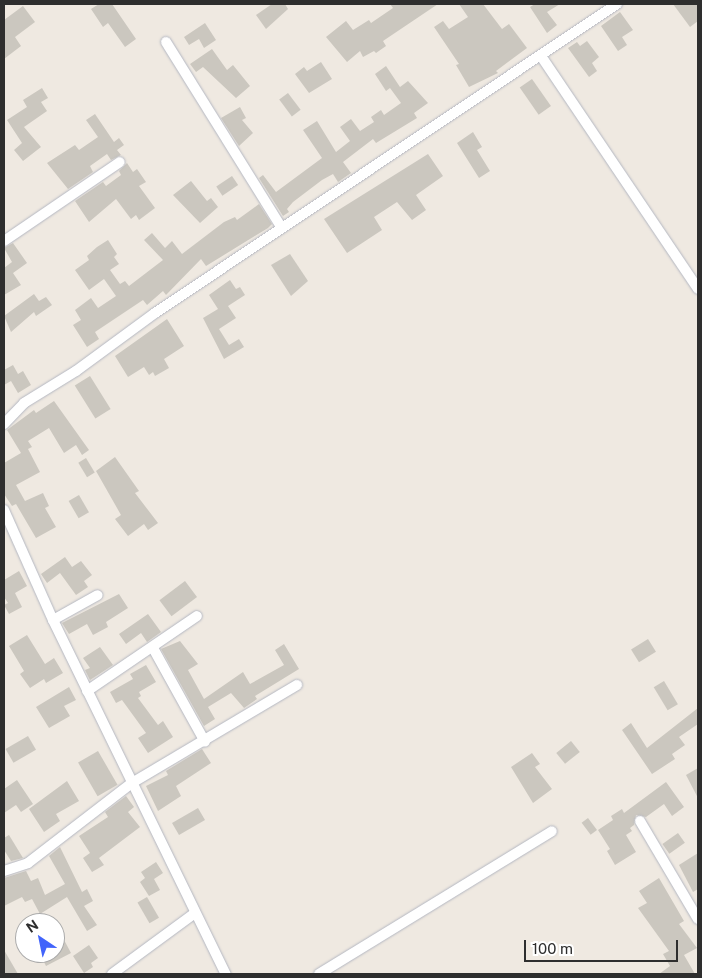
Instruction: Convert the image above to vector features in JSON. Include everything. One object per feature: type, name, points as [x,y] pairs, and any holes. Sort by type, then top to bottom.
[{"type":"street","points":[[4,424],[24,403],[617,4]]},
{"type":"street","points":[[166,42],[282,228]]},
{"type":"street","points":[[541,56],[698,289]]},
{"type":"street","points":[[4,241],[120,162]]},
{"type":"street","points":[[4,510],[53,620],[226,974]]},
{"type":"street","points":[[53,620],[98,595]]},
{"type":"street","points":[[88,691],[154,648],[198,616]]},
{"type":"street","points":[[154,648],[205,742]]},
{"type":"street","points":[[4,872],[28,862],[132,783],[205,742],[297,685]]},
{"type":"street","points":[[640,821],[698,919]]},
{"type":"street","points":[[319,974],[552,831]]},
{"type":"street","points":[[112,974],[195,913]]},
{"type":"building","points":[[99,4],[112,4],[136,39],[125,47],[108,23],[103,27],[91,9]]},
{"type":"building","points":[[272,4],[285,4],[288,9],[266,29],[256,15]]},
{"type":"building","points":[[390,4],[438,4],[383,41],[386,46],[376,53],[374,51],[363,57],[360,51],[347,62],[326,37],[346,21],[353,30],[369,20],[371,23],[393,8]]},
{"type":"building","points":[[459,4],[483,4],[502,29],[509,24],[527,48],[496,71],[498,73],[469,87],[456,65],[459,64],[434,27],[443,21],[449,29],[468,17]]},
{"type":"building","points":[[535,4],[560,4],[547,12],[557,25],[547,33],[530,7]]},
{"type":"building","points":[[673,4],[698,4],[698,21],[690,27]]},
{"type":"building","points":[[23,6],[35,22],[15,37],[21,46],[4,59],[4,20]]},
{"type":"building","points":[[620,12],[633,30],[622,37],[627,45],[618,51],[601,26]]},
{"type":"building","points":[[205,23],[216,40],[204,48],[199,39],[189,45],[184,37]]},
{"type":"building","points":[[587,41],[599,57],[592,63],[597,71],[589,77],[568,48],[577,42],[580,46]]},
{"type":"building","points":[[212,49],[227,70],[233,65],[250,86],[236,98],[203,67],[196,72],[190,64]]},
{"type":"building","points":[[321,62],[332,79],[309,93],[295,74],[304,67],[307,71]]},
{"type":"building","points":[[386,66],[400,87],[408,81],[428,103],[414,113],[417,118],[376,143],[373,139],[343,162],[351,173],[338,182],[333,174],[322,180],[293,202],[287,209],[289,212],[283,216],[259,178],[263,175],[276,192],[322,158],[303,130],[317,121],[336,152],[350,141],[340,127],[351,119],[360,131],[374,122],[371,117],[381,110],[384,115],[401,103],[390,88],[386,91],[375,74]]},
{"type":"building","points":[[532,79],[551,106],[539,115],[520,88]]},
{"type":"building","points":[[42,88],[48,98],[41,102],[47,111],[24,127],[41,147],[23,161],[14,150],[22,143],[7,120],[27,107],[23,100]]},
{"type":"building","points":[[288,93],[301,110],[292,116],[279,100]]},
{"type":"building","points":[[240,107],[246,118],[242,120],[253,133],[239,146],[221,118]]},
{"type":"building","points":[[95,114],[114,142],[119,138],[124,145],[117,150],[121,155],[111,160],[107,154],[90,166],[93,172],[68,189],[47,163],[75,145],[79,150],[98,137],[86,120]]},
{"type":"building","points":[[473,132],[482,147],[477,150],[490,171],[479,178],[457,143]]},
{"type":"building","points":[[428,154],[443,176],[416,195],[426,210],[412,220],[397,202],[374,217],[382,230],[347,253],[324,219]]},
{"type":"building","points":[[127,163],[133,172],[137,169],[146,182],[139,186],[155,208],[139,220],[136,215],[131,219],[116,199],[89,222],[75,201],[103,182],[106,186],[121,175],[119,171]]},
{"type":"building","points":[[232,176],[238,185],[222,196],[216,187]]},
{"type":"building","points":[[191,181],[207,201],[211,198],[218,207],[200,223],[173,195]]},
{"type":"building","points":[[259,204],[272,224],[268,228],[206,266],[201,259],[166,295],[163,291],[147,305],[143,300],[95,332],[99,339],[87,347],[73,325],[81,320],[75,310],[91,298],[98,308],[116,296],[104,279],[89,290],[75,270],[89,260],[87,256],[97,247],[108,240],[117,254],[114,257],[119,264],[110,270],[120,284],[125,281],[129,286],[163,260],[144,240],[152,233],[165,248],[172,241],[182,254],[224,222],[235,217],[237,220]]},
{"type":"building","points":[[13,243],[27,263],[13,273],[21,285],[4,295],[4,268],[12,262],[4,248]]},
{"type":"building","points":[[290,254],[308,281],[291,296],[271,265]]},
{"type":"building","points":[[230,280],[236,289],[240,287],[245,295],[228,306],[236,318],[219,329],[229,345],[239,339],[244,347],[224,359],[203,318],[218,309],[209,295]]},
{"type":"building","points":[[34,294],[39,301],[46,297],[52,305],[36,316],[34,312],[11,332],[4,316]]},
{"type":"building","points":[[167,319],[184,346],[164,359],[169,368],[155,376],[153,372],[149,375],[144,367],[128,377],[115,356]]},
{"type":"building","points":[[13,365],[18,374],[23,371],[31,385],[18,393],[11,381],[4,385],[4,370]]},
{"type":"building","points":[[90,376],[111,409],[95,419],[75,386]]},
{"type":"building","points":[[54,401],[89,450],[82,455],[76,445],[64,453],[49,428],[28,441],[32,447],[28,449],[40,472],[16,485],[25,501],[43,493],[49,506],[45,508],[56,527],[36,538],[16,504],[12,506],[4,494],[4,463],[21,453],[7,430],[34,410],[36,413]]},
{"type":"building","points":[[115,457],[139,491],[135,493],[158,523],[148,530],[144,524],[128,536],[115,519],[121,515],[96,471]]},
{"type":"building","points":[[86,458],[95,473],[87,477],[78,463]]},
{"type":"building","points":[[79,495],[89,512],[79,518],[69,501]]},
{"type":"building","points":[[65,557],[72,567],[81,561],[92,575],[84,581],[88,587],[76,595],[60,573],[47,583],[41,574]]},
{"type":"building","points":[[19,571],[27,586],[15,593],[22,607],[9,614],[4,605],[8,603],[4,597],[4,580]]},
{"type":"building","points":[[185,581],[197,597],[171,616],[159,600]]},
{"type":"building","points":[[119,594],[128,608],[106,622],[108,627],[93,635],[87,624],[69,634],[62,623]]},
{"type":"building","points":[[148,614],[161,632],[147,642],[141,633],[126,644],[119,634]]},
{"type":"building","points":[[27,635],[45,664],[54,658],[63,673],[46,683],[44,679],[30,688],[20,674],[24,671],[9,646]]},
{"type":"building","points":[[648,639],[656,652],[639,662],[631,650]]},
{"type":"building","points":[[180,641],[198,664],[188,670],[204,699],[243,672],[250,684],[284,665],[275,650],[284,644],[299,669],[255,696],[257,699],[244,708],[231,693],[208,707],[215,719],[204,726],[161,649]]},
{"type":"building","points":[[100,647],[113,665],[90,680],[85,670],[90,668],[83,658]]},
{"type":"building","points":[[146,665],[156,682],[139,692],[141,696],[138,698],[158,725],[163,721],[173,737],[148,753],[138,738],[146,733],[122,700],[116,703],[110,692],[133,679],[130,674]]},
{"type":"building","points":[[664,681],[678,704],[668,710],[654,687]]},
{"type":"building","points":[[69,687],[76,700],[64,706],[70,716],[49,728],[36,707]]},
{"type":"building","points":[[698,708],[698,724],[679,737],[685,745],[672,754],[675,759],[652,774],[622,730],[631,723],[647,748]]},
{"type":"building","points":[[28,736],[36,750],[13,763],[5,749]]},
{"type":"building","points":[[571,741],[580,752],[565,764],[556,753]]},
{"type":"building","points":[[202,749],[211,763],[176,786],[181,796],[158,811],[146,786],[168,775],[166,771]]},
{"type":"building","points":[[98,751],[118,785],[98,796],[78,762]]},
{"type":"building","points":[[532,753],[540,764],[535,767],[552,789],[533,803],[511,767]]},
{"type":"building","points":[[698,768],[698,798],[686,775]]},
{"type":"building","points":[[17,780],[33,804],[21,812],[16,805],[4,813],[4,789]]},
{"type":"building","points":[[67,781],[79,801],[56,814],[60,821],[44,832],[29,809]]},
{"type":"building","points":[[666,782],[684,807],[672,816],[664,804],[646,817],[636,815],[634,825],[630,828],[632,831],[626,835],[636,852],[615,865],[607,851],[610,849],[598,830],[613,820],[611,816],[622,809],[624,813]]},
{"type":"building","points":[[126,796],[134,807],[128,812],[140,827],[99,858],[104,865],[92,872],[83,858],[90,853],[79,836],[108,817],[105,812]]},
{"type":"building","points":[[198,808],[205,820],[179,835],[172,823]]},
{"type":"building","points":[[588,818],[597,830],[591,835],[582,823]]},
{"type":"building","points":[[678,833],[685,843],[669,854],[662,844]]},
{"type":"building","points":[[9,835],[23,858],[11,861],[4,850],[4,838]]},
{"type":"building","points":[[60,847],[82,892],[87,889],[93,901],[84,906],[97,925],[87,931],[67,897],[42,913],[39,913],[32,899],[25,902],[22,897],[4,906],[4,878],[26,871],[31,881],[38,878],[45,895],[65,884],[49,856]]},
{"type":"building","points":[[698,853],[698,889],[693,892],[679,865]]},
{"type":"building","points":[[156,862],[163,873],[154,879],[160,890],[149,896],[140,882],[145,878],[141,872]]},
{"type":"building","points":[[659,878],[684,921],[679,924],[697,948],[684,955],[695,974],[659,974],[670,966],[663,954],[669,951],[638,908],[647,903],[639,891]]},
{"type":"building","points":[[147,897],[159,918],[149,923],[137,902]]},
{"type":"building","points":[[65,942],[71,953],[65,956]]},
{"type":"building","points":[[89,945],[98,958],[91,963],[93,967],[84,973],[73,956]]},
{"type":"building","points":[[4,950],[18,974],[4,974]]}]
